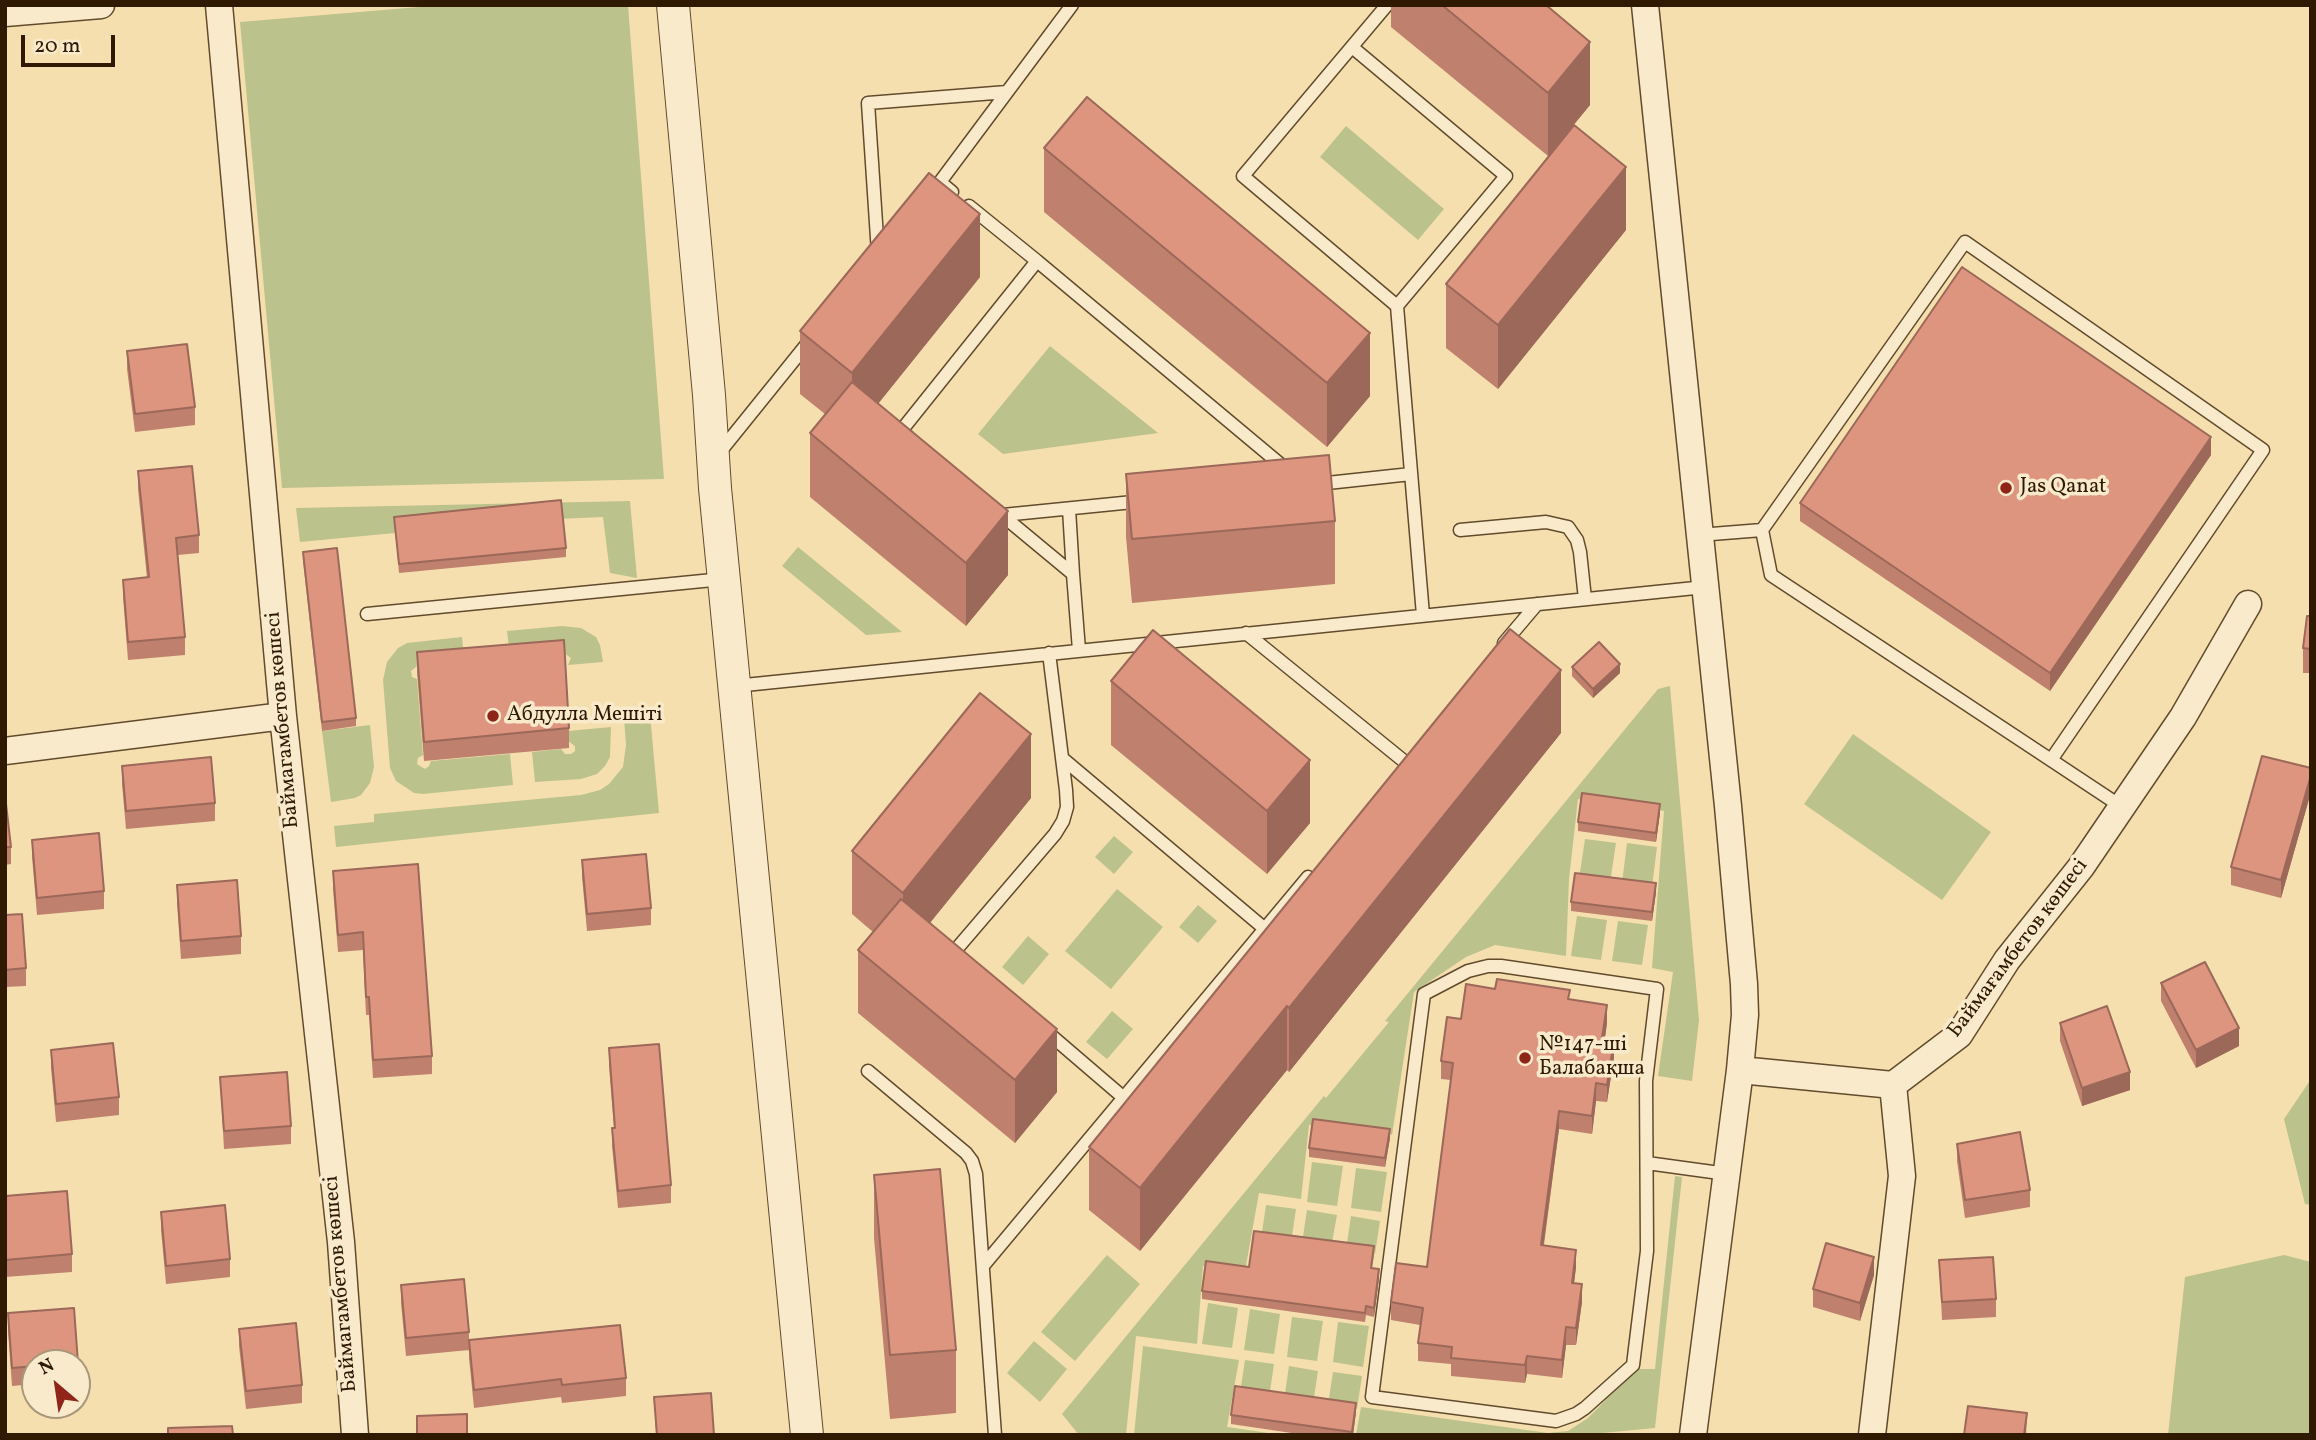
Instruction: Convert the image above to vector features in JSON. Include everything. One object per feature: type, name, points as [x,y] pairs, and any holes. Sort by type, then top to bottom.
[{"type":"street","points":[[5,13],[101,5]]},
{"type":"street","name":"Баймагамбетов көшесі","points":[[219,5],[283,716],[341,1242],[355,1435]]},
{"type":"street","points":[[673,5],[734,686],[807,1435]]},
{"type":"street","points":[[1645,5],[1744,984],[1745,1015],[1740,1070],[1693,1435]]},
{"type":"street","name":"Баймағамбетов көшесі","points":[[1893,1085],[1959,1035],[2007,960],[2081,867],[2122,807],[2183,716],[2248,604]]},
{"type":"street","points":[[5,751],[283,716]]},
{"type":"street","points":[[1740,1070],[1893,1085],[1902,1176],[1872,1435]]},
{"type":"lane","points":[[931,192],[1072,5]]},
{"type":"lane","points":[[1387,5],[1243,176],[1397,306]]},
{"type":"lane","points":[[1352,47],[1506,176],[1397,306],[1423,615]]},
{"type":"lane","points":[[887,246],[874,262],[867,103],[1007,92]]},
{"type":"lane","points":[[940,182],[1295,477]]},
{"type":"lane","points":[[2051,760],[2263,450],[1965,243],[1762,530],[1771,575],[2122,807]]},
{"type":"lane","points":[[918,444],[901,431],[1037,261]]},
{"type":"lane","points":[[713,459],[819,330]]},
{"type":"lane","points":[[1306,485],[1411,474]]},
{"type":"lane","points":[[1003,516],[1156,500]]},
{"type":"lane","points":[[992,507],[1073,574]]},
{"type":"lane","points":[[1069,509],[1079,650]]},
{"type":"lane","points":[[1460,530],[1546,522],[1568,527],[1577,540],[1580,552],[1585,599]]},
{"type":"lane","points":[[1699,535],[1762,530]]},
{"type":"lane","points":[[367,614],[724,579]]},
{"type":"lane","points":[[734,686],[1705,587]]},
{"type":"lane","points":[[1493,656],[1537,604]]},
{"type":"lane","points":[[1246,633],[1401,767],[1414,751]]},
{"type":"lane","points":[[974,969],[954,952],[1055,834],[1067,807],[1049,653]]},
{"type":"lane","points":[[1062,758],[1265,929]]},
{"type":"lane","points":[[983,1266],[1318,866]]},
{"type":"lane","points":[[1488,966],[1657,989],[1646,1082],[1647,1163],[1647,1251],[1633,1365],[1584,1408],[1566,1418],[1545,1421],[1372,1397],[1424,994],[1468,971],[1488,966]]},
{"type":"lane","points":[[1033,1020],[1124,1098]]},
{"type":"lane","points":[[868,1071],[972,1161],[976,1174],[995,1435]]},
{"type":"lane","points":[[1647,1163],[1727,1174]]},
{"type":"green space","points":[[443,5],[628,5],[664,479],[282,488],[240,22]]},
{"type":"green space","points":[[1346,126],[1444,209],[1418,240],[1320,157]]},
{"type":"green space","points":[[1050,346],[1158,433],[1003,454],[978,434]]},
{"type":"green space","points":[[630,501],[637,578],[610,573],[603,517],[395,526],[395,533],[300,542],[296,508]]},
{"type":"green space","points":[[798,547],[902,632],[866,635],[782,566]]},
{"type":"green space","points":[[562,626],[581,628],[596,637],[603,662],[568,665],[571,658],[564,653],[511,664],[507,631]]},
{"type":"green space","points":[[462,637],[465,668],[417,666],[411,671],[412,677],[417,679],[423,755],[418,758],[417,764],[425,769],[431,761],[510,754],[513,785],[414,793],[396,781],[390,768],[383,680],[387,662],[398,648],[407,643]]},
{"type":"green space","points":[[1670,686],[1699,1020],[1692,1081],[1658,1076],[1673,972],[1652,968],[1664,811],[1578,799],[1569,879],[1566,956],[1495,945],[1466,957],[1414,992],[1392,1135],[1309,1125],[1301,1199],[1259,1193],[1245,1271],[1203,1266],[1197,1344],[1136,1336],[1126,1435],[1079,1435],[1062,1414],[1324,1096],[1326,1098],[1389,1022],[1385,1021],[1658,689]]},
{"type":"green space","points":[[650,714],[659,813],[336,847],[334,826],[374,822],[374,814],[581,795],[600,790],[609,784],[623,767],[626,745],[624,718]]},
{"type":"green space","points":[[370,725],[374,767],[370,783],[361,795],[355,798],[331,802],[322,731]]},
{"type":"green space","points":[[611,727],[610,757],[597,774],[581,779],[535,782],[532,752],[561,749],[565,754],[571,754],[575,751],[575,746],[568,741],[568,731]]},
{"type":"green space","points":[[1853,734],[1991,832],[1942,900],[1804,804]]},
{"type":"green space","points":[[1114,836],[1133,852],[1114,874],[1095,857]]},
{"type":"green space","points":[[1585,839],[1616,843],[1610,883],[1579,879]]},
{"type":"green space","points":[[1627,843],[1657,847],[1652,887],[1622,883]]},
{"type":"green space","points":[[1117,889],[1163,927],[1111,989],[1065,951]]},
{"type":"green space","points":[[1198,905],[1217,921],[1198,943],[1179,927]]},
{"type":"green space","points":[[1577,916],[1607,920],[1601,960],[1571,956]]},
{"type":"green space","points":[[1618,921],[1648,925],[1642,965],[1612,961]]},
{"type":"green space","points":[[1028,936],[1049,954],[1023,985],[1002,967]]},
{"type":"green space","points":[[1112,1011],[1133,1029],[1107,1059],[1086,1042]]},
{"type":"green space","points":[[2311,1079],[2311,1205],[2305,1204],[2284,1119]]},
{"type":"green space","points":[[1312,1162],[1343,1166],[1337,1206],[1307,1202]]},
{"type":"green space","points":[[1356,1168],[1387,1172],[1381,1212],[1351,1208]]},
{"type":"green space","points":[[1675,1176],[1682,1177],[1655,1428],[1581,1435],[1356,1435],[1361,1407],[1548,1433],[1568,1431],[1588,1418],[1636,1369],[1655,1369]]},
{"type":"green space","points":[[1266,1205],[1296,1209],[1291,1243],[1261,1239]]},
{"type":"green space","points":[[1307,1210],[1337,1215],[1331,1248],[1302,1243]]},
{"type":"green space","points":[[1351,1216],[1380,1221],[1375,1254],[1346,1250]]},
{"type":"green space","points":[[1107,1255],[1140,1284],[1075,1361],[1041,1332]]},
{"type":"green space","points":[[2284,1255],[2311,1262],[2311,1435],[2168,1435],[2185,1277]]},
{"type":"green space","points":[[1208,1303],[1238,1308],[1232,1348],[1202,1344]]},
{"type":"green space","points":[[1250,1309],[1280,1314],[1274,1354],[1244,1350]]},
{"type":"green space","points":[[1292,1317],[1323,1321],[1317,1361],[1287,1357]]},
{"type":"green space","points":[[1338,1322],[1369,1326],[1363,1367],[1333,1362]]},
{"type":"green space","points":[[1034,1341],[1067,1369],[1040,1402],[1007,1373]]},
{"type":"green space","points":[[1143,1346],[1239,1360],[1227,1427],[1282,1435],[1134,1435]]},
{"type":"green space","points":[[1245,1360],[1274,1364],[1269,1398],[1240,1393]]},
{"type":"green space","points":[[1289,1366],[1318,1371],[1313,1404],[1284,1400]]},
{"type":"green space","points":[[1333,1372],[1362,1376],[1357,1409],[1328,1405]]},
{"type":"building","points":[[1442,5],[1546,5],[1590,42],[1548,93]]},
{"type":"building","points":[[1087,97],[1370,333],[1327,383],[1044,148]]},
{"type":"building","points":[[1574,125],[1626,167],[1498,325],[1446,284]]},
{"type":"building","points":[[929,173],[980,214],[852,373],[800,331]]},
{"type":"building","name":"Jas Qanat","points":[[1962,267],[2211,437],[2050,673],[1800,503]]},
{"type":"building","points":[[187,344],[195,407],[135,414],[127,351]]},
{"type":"building","points":[[852,382],[1008,511],[966,563],[810,433]]},
{"type":"building","points":[[1329,455],[1335,521],[1132,539],[1126,474]]},
{"type":"building","points":[[192,466],[199,535],[176,538],[185,637],[128,642],[123,580],[149,577],[138,471]]},
{"type":"building","points":[[561,500],[566,548],[399,564],[394,517]]},
{"type":"building","points":[[337,548],[356,718],[322,722],[303,552]]},
{"type":"building","points":[[2307,616],[2311,616],[2311,649],[2303,648]]},
{"type":"building","points":[[1510,629],[1561,670],[1289,1008],[1287,1006],[1140,1188],[1089,1147]]},
{"type":"building","points":[[1153,630],[1310,760],[1267,811],[1111,681]]},
{"type":"building","name":"Абдулла Мешіті","points":[[564,640],[569,728],[424,742],[417,652]]},
{"type":"building","points":[[1599,642],[1620,664],[1593,689],[1572,667]]},
{"type":"building","points":[[980,693],[1031,734],[903,893],[852,851]]},
{"type":"building","points":[[2262,756],[2311,768],[2281,880],[2231,867]]},
{"type":"building","points":[[211,757],[215,803],[126,811],[122,766]]},
{"type":"building","points":[[1582,793],[1660,804],[1656,833],[1578,822]]},
{"type":"building","points":[[5,795],[11,847],[5,847]]},
{"type":"building","points":[[99,833],[104,891],[37,898],[32,840]]},
{"type":"building","points":[[646,854],[651,908],[587,914],[582,860]]},
{"type":"building","points":[[418,864],[432,1056],[373,1060],[363,932],[338,935],[333,871]]},
{"type":"building","points":[[1575,873],[1656,883],[1652,912],[1571,902]]},
{"type":"building","points":[[237,880],[241,936],[181,941],[177,885]]},
{"type":"building","points":[[901,899],[1057,1029],[1015,1080],[858,950]]},
{"type":"building","points":[[22,914],[26,968],[5,970],[5,915]]},
{"type":"building","points":[[2205,962],[2239,1028],[2196,1050],[2161,983]]},
{"type":"building","points":[[1497,979],[1570,990],[1568,999],[1607,1005],[1602,1038],[1614,1040],[1607,1085],[1596,1083],[1592,1116],[1559,1111],[1541,1245],[1576,1250],[1572,1283],[1582,1284],[1576,1328],[1566,1327],[1562,1360],[1527,1356],[1525,1365],[1451,1358],[1452,1347],[1418,1343],[1423,1308],[1391,1302],[1396,1263],[1427,1267],[1453,1063],[1441,1061],[1447,1017],[1461,1019],[1466,984],[1495,989]]},
{"type":"building","points":[[2107,1006],[2130,1072],[2082,1088],[2060,1023]]},
{"type":"building","points":[[113,1043],[119,1097],[56,1104],[51,1050]]},
{"type":"building","points":[[659,1044],[671,1185],[618,1191],[609,1048]]},
{"type":"building","points":[[287,1072],[291,1126],[224,1131],[220,1077]]},
{"type":"building","points":[[1313,1119],[1390,1129],[1385,1158],[1309,1148]]},
{"type":"building","points":[[2020,1132],[2030,1190],[1965,1200],[1957,1144]]},
{"type":"building","points":[[940,1169],[956,1350],[890,1355],[874,1175]]},
{"type":"building","points":[[67,1191],[72,1254],[5,1260],[5,1196]]},
{"type":"building","points":[[225,1205],[230,1259],[166,1266],[161,1212]]},
{"type":"building","points":[[1254,1231],[1374,1246],[1371,1268],[1379,1269],[1374,1308],[1366,1306],[1365,1313],[1202,1291],[1206,1261],[1249,1267]]},
{"type":"building","points":[[1826,1243],[1874,1257],[1860,1303],[1813,1289]]},
{"type":"building","points":[[1993,1257],[1996,1299],[1942,1302],[1939,1260]]},
{"type":"building","points":[[464,1279],[469,1332],[406,1338],[401,1285]]},
{"type":"building","points":[[74,1308],[77,1349],[21,1349],[21,1367],[12,1368],[8,1313]]},
{"type":"building","points":[[296,1323],[302,1385],[246,1391],[239,1329]]},
{"type":"building","points":[[620,1325],[626,1378],[562,1385],[561,1379],[474,1390],[469,1340]]},
{"type":"building","points":[[1235,1386],[1356,1403],[1352,1432],[1231,1415]]},
{"type":"building","points":[[711,1393],[714,1435],[657,1435],[654,1397]]},
{"type":"building","points":[[1968,1406],[2027,1413],[2024,1435],[1964,1435]]},
{"type":"building","points":[[467,1414],[467,1435],[417,1435],[417,1416]]},
{"type":"building","points":[[232,1426],[233,1435],[168,1435],[168,1428]]},
{"type":"place","name":"Jas Qanat","points":[[2006,488]]},
{"type":"place","name":"Абдулла Мешіті","points":[[493,716]]},
{"type":"place","name":"№147-ші Балабақша","points":[[1525,1058]]}]
